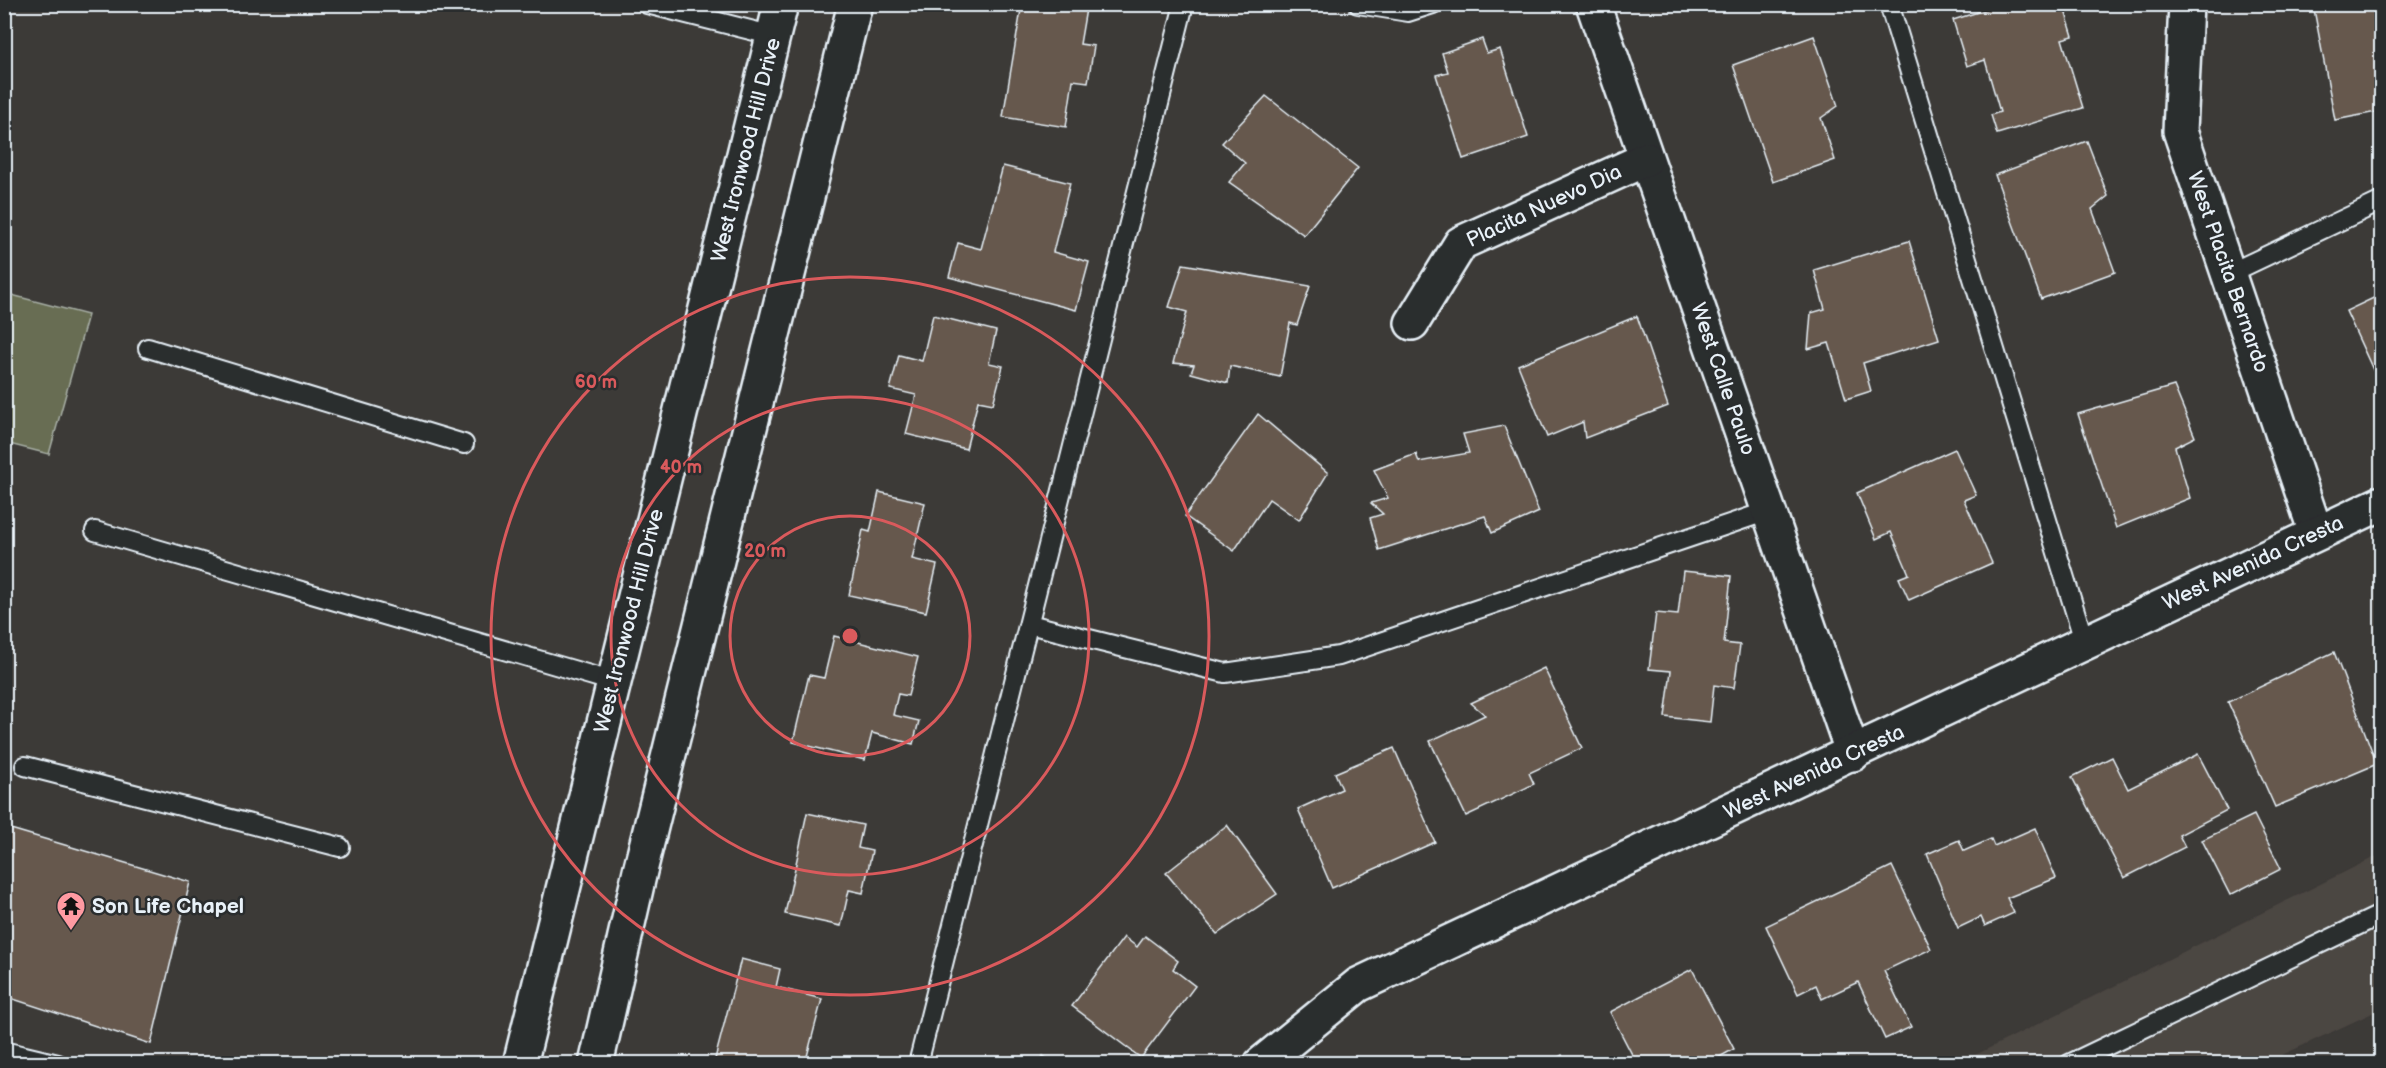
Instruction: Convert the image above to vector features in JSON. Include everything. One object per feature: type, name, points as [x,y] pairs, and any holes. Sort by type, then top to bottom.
[{"type":"street","name":"West Ironwood Hill Drive","points":[[520,1064],[781,4]]},
{"type":"street","points":[[596,1064],[643,860],[855,4]]},
{"type":"street","name":"West Calle Paulo","points":[[1593,4],[1853,754]]},
{"type":"street","name":"West Placita Bernardo","points":[[2186,4],[2180,131],[2316,533]]},
{"type":"street","name":"Placita Nuevo Dia","points":[[1412,323],[1461,243],[1646,159]]},
{"type":"street","name":"West Avenida Cresta","points":[[1261,1064],[1359,986],[2382,503]]},
{"type":"lane","points":[[647,4],[774,36]]},
{"type":"lane","points":[[918,1064],[1184,4]]},
{"type":"lane","points":[[1358,4],[1408,12],[1433,4]]},
{"type":"lane","points":[[1889,4],[2085,644]]},
{"type":"lane","points":[[2228,274],[2382,201]]},
{"type":"lane","points":[[148,348],[464,444]]},
{"type":"lane","points":[[1029,624],[1224,672],[1339,656],[1768,511]]},
{"type":"lane","points":[[95,531],[614,682]]},
{"type":"lane","points":[[25,766],[340,847]]},
{"type":"lane","points":[[2069,1064],[2382,914]]},
{"type":"lane","points":[[4,1051],[58,1064]]},
{"type":"shaded area","points":[[2381,854],[2381,1009],[2265,1063],[1957,1064]]},
{"type":"green space","points":[[4,293],[88,315],[49,454],[5,443]]},
{"type":"building","points":[[1022,4],[1058,4],[1086,9],[1080,44],[1094,46],[1088,82],[1073,80],[1066,127],[1003,117]]},
{"type":"building","points":[[2003,4],[2063,4],[2073,36],[2062,39],[2083,108],[1997,134],[1991,115],[2000,112],[1985,60],[1967,66],[1953,20]]},
{"type":"building","points":[[2313,4],[2382,4],[2382,111],[2335,120]]},
{"type":"building","points":[[1814,36],[1838,106],[1821,118],[1835,160],[1773,182],[1733,65]]},
{"type":"building","points":[[1482,39],[1487,53],[1500,49],[1528,137],[1463,159],[1436,75],[1448,72],[1442,53]]},
{"type":"building","points":[[1266,96],[1358,168],[1304,235],[1229,182],[1245,163],[1222,143]]},
{"type":"building","points":[[2087,141],[2108,196],[2092,209],[2115,272],[2041,299],[1995,175]]},
{"type":"building","points":[[1003,166],[1070,183],[1053,252],[1089,262],[1076,310],[949,277],[958,243],[981,249]]},
{"type":"building","points":[[1909,241],[1939,339],[1863,363],[1871,391],[1846,399],[1829,343],[1808,349],[1811,313],[1825,309],[1814,270]]},
{"type":"building","points":[[1183,264],[1310,286],[1297,325],[1290,323],[1280,377],[1230,366],[1228,383],[1191,373],[1194,365],[1173,363],[1187,312],[1169,307]]},
{"type":"building","points":[[2382,294],[2382,371],[2375,374],[2346,311]]},
{"type":"building","points":[[933,315],[996,331],[989,363],[1003,366],[993,404],[978,401],[966,449],[906,434],[916,395],[890,389],[899,355],[922,361]]},
{"type":"building","points":[[1637,316],[1668,406],[1585,438],[1583,422],[1547,437],[1518,365]]},
{"type":"building","points":[[2174,386],[2195,437],[2175,447],[2190,498],[2116,528],[2078,414]]},
{"type":"building","points":[[1258,414],[1328,473],[1299,520],[1269,499],[1234,551],[1185,516]]},
{"type":"building","points":[[1504,426],[1539,512],[1492,533],[1485,516],[1379,550],[1370,518],[1383,514],[1371,503],[1388,498],[1374,470],[1416,454],[1419,462],[1469,453],[1463,434]]},
{"type":"building","points":[[1955,449],[1976,495],[1964,500],[1992,563],[1909,600],[1899,578],[1909,574],[1891,532],[1876,539],[1857,493]]},
{"type":"building","points":[[879,492],[925,503],[912,559],[937,565],[926,612],[849,595],[863,530],[870,532]]},
{"type":"building","points":[[1683,571],[1731,576],[1724,643],[1740,645],[1734,688],[1714,685],[1710,722],[1665,717],[1671,671],[1649,669],[1656,613],[1678,615]]},
{"type":"building","points":[[834,636],[918,657],[908,696],[898,694],[893,715],[919,721],[913,744],[872,733],[865,760],[793,742],[809,675],[824,678]]},
{"type":"building","points":[[2382,644],[2382,659],[2376,647]]},
{"type":"building","points":[[2334,652],[2377,764],[2275,807],[2228,702]]},
{"type":"building","points":[[1544,668],[1582,748],[1529,773],[1534,784],[1466,816],[1430,741],[1485,715],[1471,703]]},
{"type":"building","points":[[1394,748],[1435,842],[1332,888],[1298,809],[1342,789],[1335,773]]},
{"type":"building","points":[[2198,754],[2227,810],[2179,835],[2185,847],[2124,878],[2072,777],[2112,757],[2128,789]]},
{"type":"building","points":[[807,813],[863,825],[858,848],[872,851],[863,893],[849,890],[841,926],[785,914]]},
{"type":"building","points":[[2254,815],[2281,869],[2230,895],[2202,840]]},
{"type":"building","points":[[1227,825],[1277,894],[1217,934],[1166,873]]},
{"type":"building","points":[[4,827],[190,882],[151,1044],[4,996]]},
{"type":"building","points":[[2035,828],[2056,878],[2007,898],[2014,913],[1985,926],[1981,917],[1958,928],[1927,854],[1959,840],[1964,851],[1991,839],[1994,846]]},
{"type":"building","points":[[1892,866],[1931,949],[1884,971],[1911,1027],[1885,1039],[1858,982],[1822,999],[1816,985],[1798,994],[1766,926]]},
{"type":"building","points":[[1145,936],[1178,961],[1173,969],[1195,986],[1141,1058],[1072,1006],[1124,937],[1137,947]]},
{"type":"building","points":[[741,959],[780,969],[776,987],[822,999],[805,1064],[735,1064],[715,1059]]},
{"type":"building","points":[[1692,969],[1734,1049],[1707,1064],[1637,1064],[1610,1012]]},
{"type":"building","points":[[1562,1055],[1566,1064],[1547,1064]]},
{"type":"building","points":[[1043,1056],[1057,1064],[1039,1064]]},
{"type":"place","name":"Son Life Chapel","points":[[71,932]]}]
